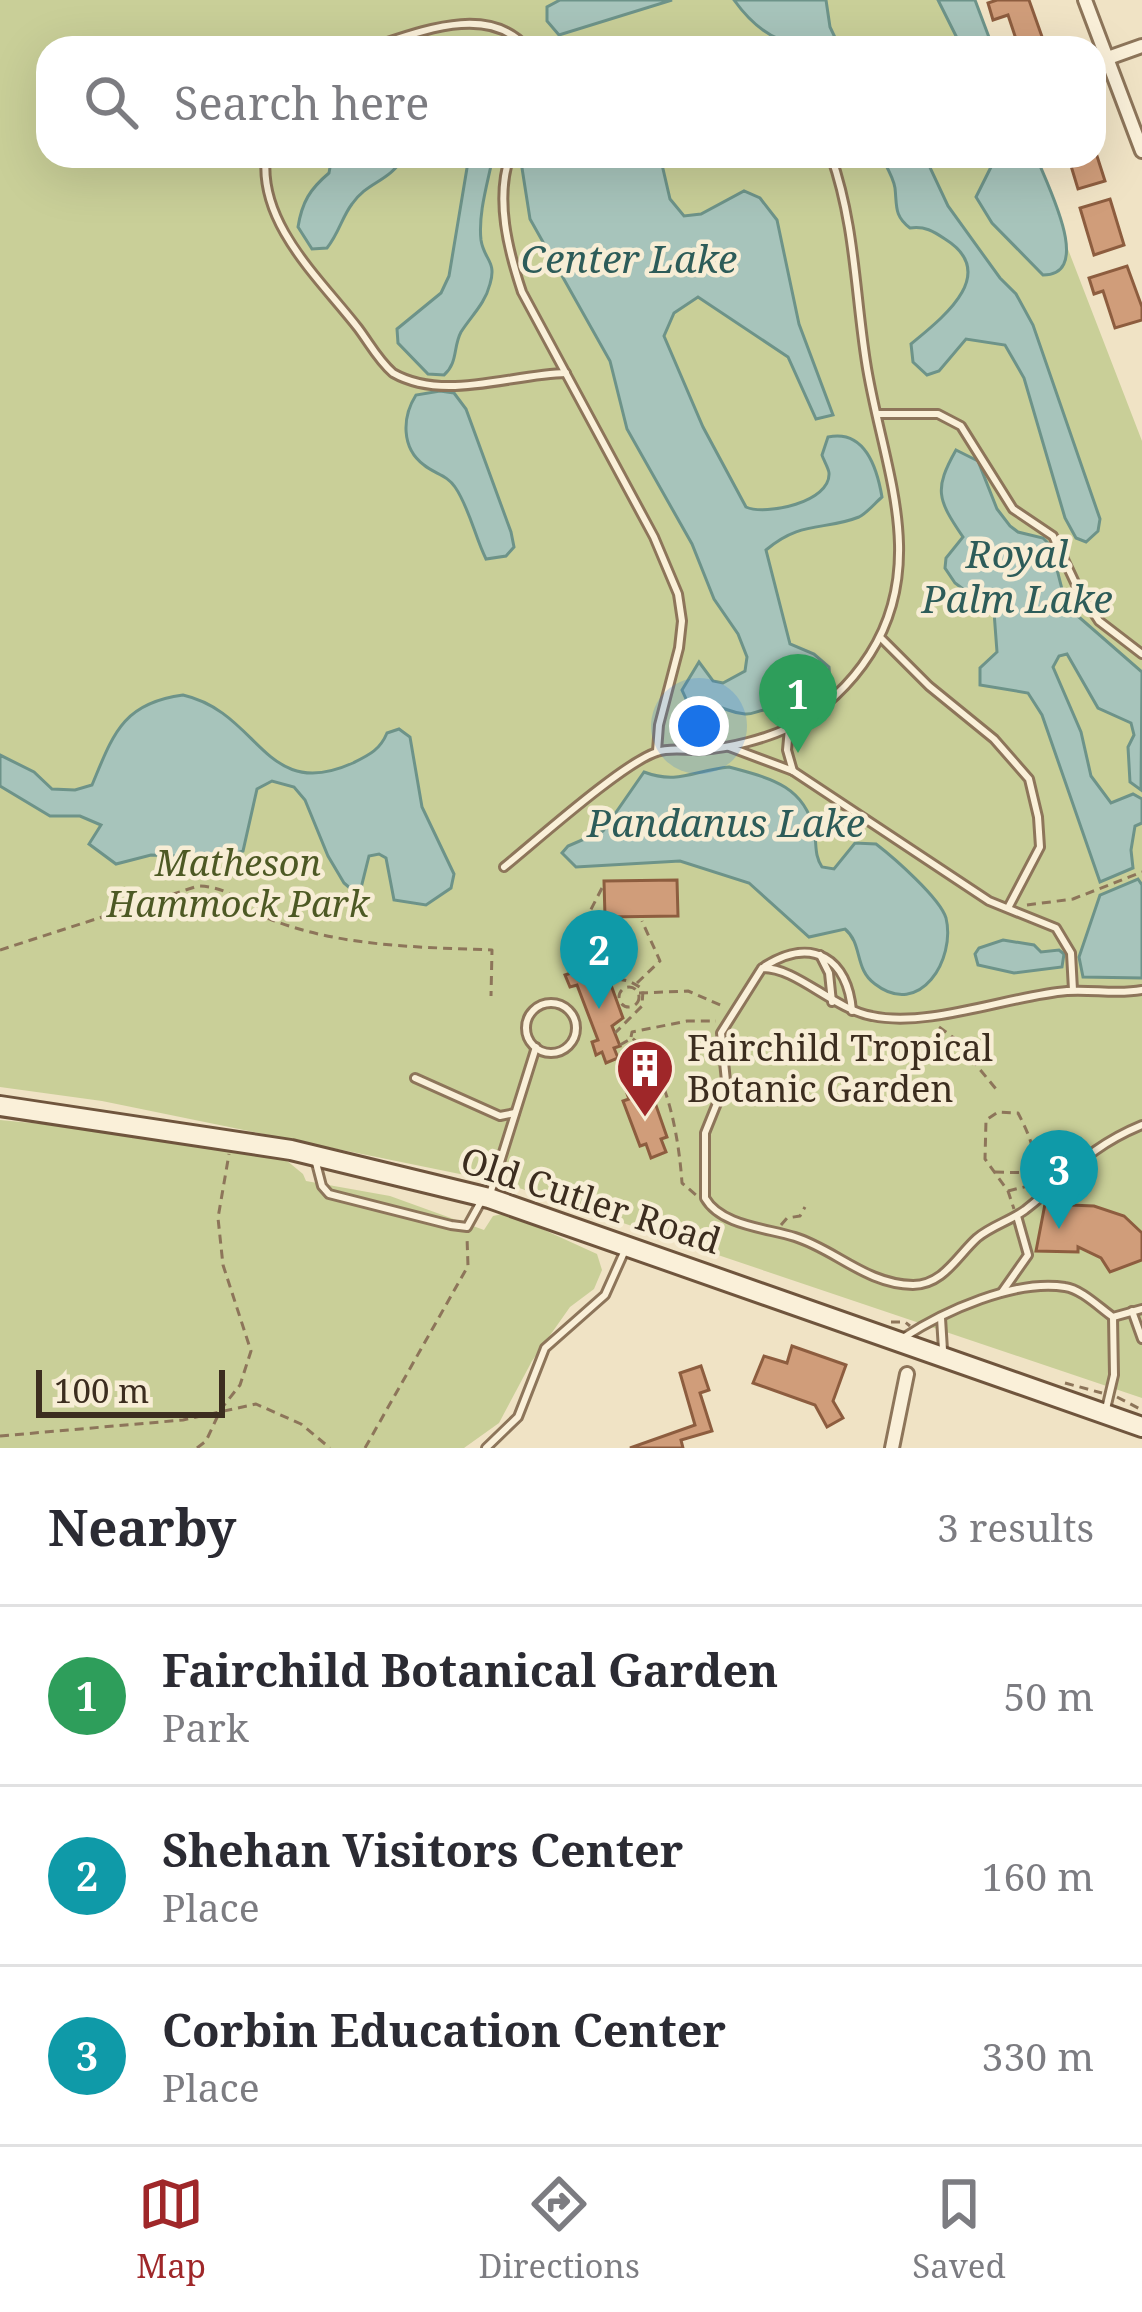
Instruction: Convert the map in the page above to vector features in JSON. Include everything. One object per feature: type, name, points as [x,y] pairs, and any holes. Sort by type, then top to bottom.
[{"type":"main road","name":"Old Cutler Road","points":[[0,1106],[231,1140],[487,1197],[1142,1426]]},
{"type":"street","points":[[1084,0],[1099,36]]},
{"type":"street","points":[[1108,58],[1142,46]]},
{"type":"street","points":[[1106,53],[1142,151]]},
{"type":"street","points":[[892,1448],[907,1373]]},
{"type":"lane","points":[[419,36],[474,23],[501,28],[511,36]]},
{"type":"lane","points":[[265,168],[289,241],[393,373],[413,381],[457,386],[566,373]]},
{"type":"lane","points":[[508,168],[504,196],[513,265],[524,297],[667,563],[680,601],[680,648],[659,725],[657,752]]},
{"type":"lane","points":[[504,867],[616,778],[657,752],[726,746],[789,728],[827,703],[853,678],[880,637],[896,592],[900,548],[895,489],[865,360],[849,218],[834,168]]},
{"type":"lane","points":[[878,414],[938,414],[958,423],[1013,509],[1051,534],[1099,621],[1142,654]]},
{"type":"lane","points":[[880,637],[1030,779],[1040,847],[1008,908]]},
{"type":"lane","points":[[789,728],[787,749],[793,771]]},
{"type":"lane","points":[[726,746],[793,771],[988,901],[1051,925],[1064,936],[1072,958],[1073,990]]},
{"type":"lane","points":[[820,955],[829,974],[832,1002]]},
{"type":"lane","points":[[852,1011],[850,985],[836,962],[820,955],[783,957],[762,968],[731,1011],[720,1037],[726,1081],[705,1133],[705,1198],[722,1213],[804,1240],[863,1273],[917,1285],[937,1279],[983,1234],[1017,1216],[1090,1151],[1142,1125]]},
{"type":"lane","points":[[762,968],[783,971],[852,1011],[891,1019],[1073,990],[1112,995],[1142,990]]},
{"type":"lane","points":[[545,1004],[563,1006],[575,1023],[571,1043],[557,1052],[536,1047],[527,1034],[532,1012],[545,1004]]},
{"type":"lane","points":[[315,1156],[328,1194],[467,1227],[487,1197],[536,1047]]},
{"type":"lane","points":[[415,1078],[500,1116],[515,1113]]},
{"type":"lane","points":[[1002,1292],[1028,1255],[1017,1216]]},
{"type":"lane","points":[[486,1448],[518,1417],[545,1348],[605,1295],[628,1245]]},
{"type":"lane","points":[[899,1341],[1002,1292],[1068,1287],[1114,1317]]},
{"type":"lane","points":[[1114,1317],[1137,1310],[1142,1339]]},
{"type":"lane","points":[[1105,1414],[1114,1375],[1114,1317]]},
{"type":"lane","points":[[941,1318],[944,1357]]},
{"type":"path","points":[[1008,908],[1073,899],[1142,872]]},
{"type":"path","points":[[0,950],[198,886],[213,886],[230,890],[268,919],[369,945],[492,950],[491,996]]},
{"type":"path","points":[[602,888],[587,917],[607,980]]},
{"type":"path","points":[[636,984],[660,961],[642,921]]},
{"type":"path","points":[[588,985],[607,980],[636,984]]},
{"type":"path","points":[[615,1033],[641,1006],[636,984]]},
{"type":"path","points":[[641,993],[631,1007],[618,1001],[626,987],[641,993],[688,991],[731,1011]]},
{"type":"path","points":[[923,1015],[954,1038],[996,1088]]},
{"type":"path","points":[[705,1198],[682,1184],[680,1139],[655,1070],[632,1032],[702,1019],[724,1024]]},
{"type":"path","points":[[620,1046],[632,1038]]},
{"type":"path","points":[[1008,1191],[1028,1186],[1036,1173],[1031,1138],[1018,1113],[998,1112],[986,1120],[985,1159],[1008,1191],[1017,1216]]},
{"type":"path","points":[[197,1448],[206,1442],[221,1409],[240,1385],[251,1351],[223,1265],[218,1219],[231,1140]]},
{"type":"path","points":[[994,1172],[1036,1173]]},
{"type":"path","points":[[780,1233],[783,1221],[799,1217],[805,1207]]},
{"type":"path","points":[[365,1448],[467,1266],[467,1227]]},
{"type":"path","points":[[1118,1397],[1142,1410]]},
{"type":"path","points":[[0,1436],[183,1420],[256,1404],[301,1424],[330,1448]]},
{"type":"green space","name":"Matheson Hammock Park","points":[[0,0],[972,0],[986,36],[36,36],[36,168],[1037,168],[1142,441],[1142,1398],[504,1183],[102,1101],[0,1087]]},
{"type":"green space","points":[[0,1120],[126,1132],[286,1160],[306,1181],[390,1196],[484,1230],[493,1216],[507,1213],[597,1254],[602,1270],[594,1289],[570,1307],[532,1361],[499,1423],[464,1448],[0,1448]]},
{"type":"water","points":[[560,0],[672,0],[559,35],[547,21],[547,7]]},
{"type":"water","points":[[734,0],[826,0],[834,36],[772,36]]},
{"type":"water","points":[[938,0],[975,0],[988,36],[956,36]]},
{"type":"water","points":[[330,168],[395,168],[358,196],[327,248],[312,249],[298,227],[300,218],[308,197]]},
{"type":"water","points":[[467,168],[490,168],[480,230],[492,276],[485,298],[461,332],[448,370],[444,375],[428,374],[398,343],[397,329],[441,293],[449,276]]},
{"type":"water","name":"Center Lake","points":[[522,168],[663,168],[670,199],[684,216],[701,214],[744,191],[760,198],[777,220],[799,324],[833,415],[816,419],[788,357],[698,297],[674,313],[664,336],[703,427],[746,507],[782,508],[820,492],[829,473],[822,455],[828,437],[841,436],[860,445],[877,474],[882,497],[865,513],[790,534],[766,550],[790,644],[829,667],[817,694],[785,707],[747,714],[687,701],[682,690],[699,662],[713,681],[723,683],[745,671],[747,657],[714,599],[692,544],[627,429],[610,361],[530,219]]},
{"type":"water","points":[[887,168],[930,168],[948,206],[1016,294],[1033,325],[1100,519],[1098,531],[1086,542],[1076,538],[1065,518],[1024,378],[1005,345],[966,339],[939,371],[927,375],[913,362],[911,344],[950,309],[967,281],[968,267],[945,239],[929,230],[910,228],[901,219]]},
{"type":"water","points":[[990,168],[1041,168],[1063,226],[1065,260],[1058,271],[1043,275],[992,223],[976,197]]},
{"type":"water","points":[[454,393],[466,409],[511,532],[514,547],[506,556],[486,559],[455,487],[411,450],[406,422],[411,404],[416,395]]},
{"type":"water","name":"Royal Palm Lake","points":[[956,450],[978,461],[997,509],[1010,526],[1043,538],[1051,546],[1072,611],[1142,672],[1141,790],[1130,782],[1131,723],[1098,708],[1067,654],[1059,656],[1053,667],[1081,732],[1091,776],[1111,803],[1133,794],[1142,799],[1142,823],[1135,826],[1131,850],[1133,868],[1100,882],[1042,715],[1028,693],[980,685],[980,668],[997,652],[994,612],[955,583],[945,568],[946,558],[963,537],[942,494],[944,475]]},
{"type":"water","points":[[183,695],[209,705],[281,764],[300,772],[323,772],[353,763],[377,748],[387,733],[399,729],[410,737],[422,807],[454,874],[451,888],[426,905],[394,900],[386,858],[379,854],[369,856],[359,896],[344,883],[328,856],[305,800],[294,787],[272,781],[257,789],[243,851],[187,869],[174,856],[151,855],[116,864],[89,844],[101,825],[80,816],[50,816],[0,786],[0,755],[34,772],[52,789],[92,785],[122,724],[146,705]]},
{"type":"water","name":"Pandanus Lake","points":[[729,767],[771,780],[793,793],[809,815],[822,867],[834,869],[855,843],[876,844],[926,889],[946,918],[948,934],[931,980],[906,994],[891,993],[868,978],[845,929],[809,937],[749,883],[680,861],[576,867],[562,853],[603,831],[644,772],[677,777]]},
{"type":"water","points":[[1138,879],[1142,885],[1142,978],[1083,977],[1079,957],[1100,895]]},
{"type":"water","points":[[1003,940],[1034,945],[1041,952],[1059,950],[1064,954],[1062,967],[1014,973],[978,965],[975,954],[979,948]]},
{"type":"building","points":[[1029,0],[1042,36],[1015,36],[1008,15],[993,20],[988,3]]},
{"type":"building","points":[[1072,168],[1101,168],[1105,181],[1078,189]]},
{"type":"building","points":[[1110,199],[1124,245],[1094,255],[1080,208]]},
{"type":"building","points":[[1127,266],[1142,320],[1115,328],[1103,291],[1094,294],[1089,278]]},
{"type":"building","points":[[677,880],[678,916],[605,917],[604,881]]},
{"type":"building","points":[[582,957],[597,986],[611,985],[623,1018],[612,1026],[620,1046],[614,1048],[618,1058],[606,1063],[602,1052],[596,1055],[592,1042],[598,1040],[577,985],[570,987],[565,975],[574,972],[570,962]]},
{"type":"building","name":"Fairchild Tropical Botanic Garden","points":[[639,1079],[644,1093],[651,1091],[667,1137],[661,1139],[666,1152],[651,1158],[646,1144],[640,1146],[623,1101],[629,1099],[624,1085]]},
{"type":"building","points":[[1045,1204],[1094,1206],[1124,1216],[1142,1233],[1142,1260],[1110,1272],[1101,1258],[1078,1247],[1078,1252],[1036,1251]]},
{"type":"building","points":[[792,1346],[846,1365],[833,1401],[843,1418],[827,1427],[815,1405],[753,1383],[764,1356],[787,1363]]},
{"type":"building","points":[[701,1366],[709,1390],[700,1393],[712,1431],[681,1440],[683,1448],[630,1448],[695,1425],[680,1373]]},
{"type":"place","name":"Fairchild Botanical Garden","points":[[798,753]]},
{"type":"place","name":"Shehan Visitors Center","points":[[599,1009]]},
{"type":"place","name":"Fairchild Tropical Botanic Garden","points":[[645,1119]]},
{"type":"place","name":"Corbin Education Center","points":[[1059,1229]]}]
